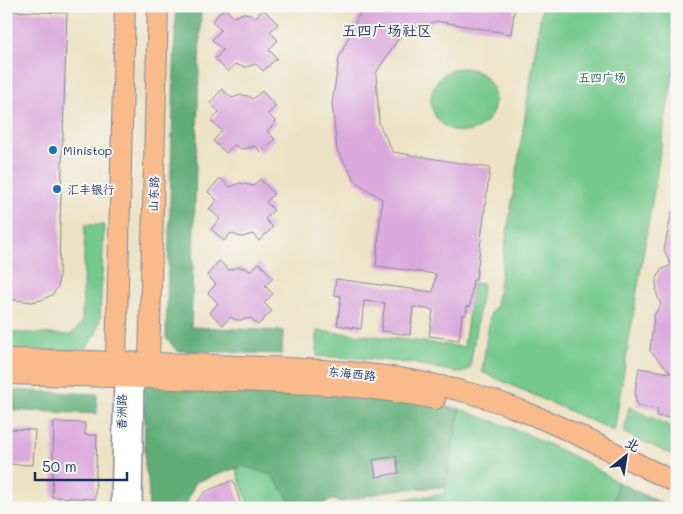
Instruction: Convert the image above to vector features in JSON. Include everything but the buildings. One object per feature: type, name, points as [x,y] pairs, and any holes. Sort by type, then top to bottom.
[{"type":"main road","points":[[126,6],[131,369]]},
{"type":"main road","name":"山东路","points":[[131,369],[158,6]]},
{"type":"main road","name":"东海西路","points":[[6,359],[303,383],[412,394],[467,406],[547,435],[677,497]]},
{"type":"main road","name":"东海西路","points":[[6,374],[131,369],[304,368],[356,372],[414,380],[470,393],[513,407],[555,424],[677,483]]},
{"type":"street","name":"香洲路","points":[[119,508],[131,369]]},
{"type":"street","name":"香洲路","points":[[131,369],[134,508]]},
{"type":"green space","name":"五四广场","points":[[542,6],[677,6],[677,50],[614,431],[482,372],[490,315],[496,306]]},
{"type":"green space","points":[[176,7],[201,8],[191,327],[283,331],[282,354],[177,351],[166,338]]},
{"type":"green space","points":[[457,68],[469,68],[486,77],[493,88],[495,100],[493,112],[486,123],[469,132],[457,132],[445,127],[436,118],[431,106],[431,94],[436,82],[445,73]]},
{"type":"green space","points":[[85,225],[104,225],[100,319],[95,336],[87,347],[71,351],[6,349],[6,332],[70,335],[82,322]]},
{"type":"green space","points":[[473,283],[483,284],[470,368],[462,373],[411,363],[317,356],[317,331],[464,347]]},
{"type":"green space","points":[[144,384],[371,393],[460,409],[445,487],[393,490],[341,502],[331,500],[318,508],[295,508],[272,475],[243,466],[196,482],[189,496],[186,508],[149,508],[148,479],[145,467]]},
{"type":"green space","points":[[6,390],[97,394],[97,414],[6,410]]},
{"type":"green space","points":[[629,407],[677,429],[677,457],[624,433]]},
{"type":"green space","points":[[460,409],[525,433],[587,463],[617,482],[672,508],[357,508],[358,506],[444,494]]},
{"type":"green space","points":[[243,466],[272,475],[295,508],[249,508],[236,469]]},
{"type":"green space","points":[[617,482],[672,508],[613,508]]},
{"type":"place","name":"Ministop","points":[[53,150]]},
{"type":"place","name":"汇丰银行","points":[[57,189]]},
{"type":"district","name":"五四广场社区","points":[[387,30]]}]
